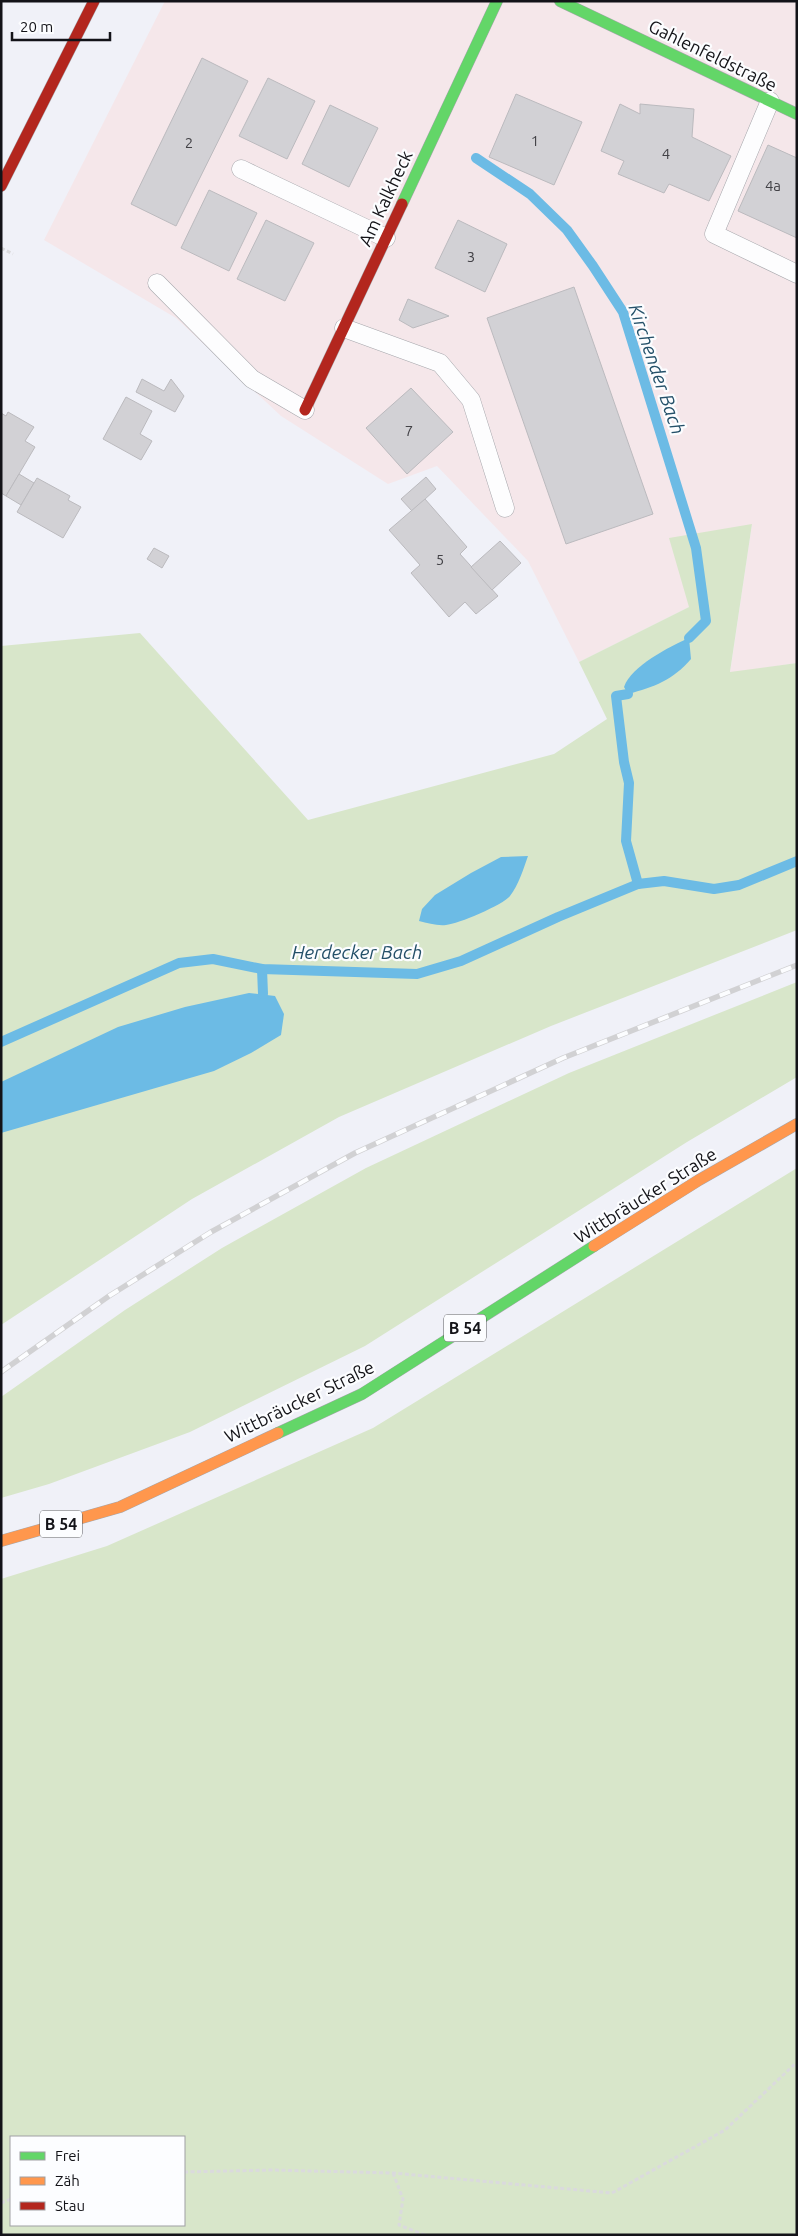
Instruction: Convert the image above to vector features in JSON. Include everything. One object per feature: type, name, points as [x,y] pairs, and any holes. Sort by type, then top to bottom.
[{"type":"main road","points":[[1,186],[94,1]]},
{"type":"main road","name":"Am Kalkheck","points":[[305,410],[497,1]]},
{"type":"main road","name":"Gahlenfeldstraße","points":[[560,1],[797,114]]},
{"type":"main road","name":"Wittbräucker Straße","points":[[1,1541],[120,1507],[362,1394],[699,1180],[797,1124]]},
{"type":"lane","points":[[770,101],[714,234],[797,274]]},
{"type":"lane","points":[[241,169],[386,238]]},
{"type":"lane","points":[[157,284],[252,379],[305,410]]},
{"type":"lane","points":[[344,328],[440,363],[471,400],[505,508]]},
{"type":"path","points":[[1,248],[13,254]]},
{"type":"path","points":[[185,2172],[272,2170],[393,2173],[612,2193],[725,2130],[797,2062]]},
{"type":"path","points":[[393,2173],[403,2199],[399,2225],[426,2235]]},
{"type":"shaded area","points":[[165,1],[797,1],[797,663],[730,673],[752,524],[689,607],[579,662],[528,561],[437,466],[388,484],[281,416],[176,318],[44,240]]},
{"type":"green space","points":[[752,524],[730,672],[797,663],[797,930],[551,1026],[339,1117],[192,1199],[1,1325],[1,646],[140,633],[308,820],[554,754],[607,719],[579,662],[689,607],[669,538]]},
{"type":"green space","points":[[797,982],[797,1077],[687,1142],[365,1346],[190,1432],[49,1484],[1,1498],[1,1397],[125,1310],[222,1248],[366,1168],[569,1073]]},
{"type":"green space","points":[[797,1168],[797,2235],[1,2235],[1,1579],[107,1546],[373,1428]]},
{"type":"water","points":[[689,638],[691,659],[684,666],[662,682],[628,694],[624,687],[634,672],[671,646]]},
{"type":"water","points":[[528,856],[513,891],[506,900],[480,914],[452,924],[439,925],[419,921],[422,909],[435,895],[471,873],[501,857]]},
{"type":"water","points":[[249,993],[275,996],[284,1014],[281,1035],[251,1053],[214,1071],[1,1133],[1,1082],[118,1027],[185,1007]]},
{"type":"building","points":[[202,58],[248,81],[176,226],[131,204]]},
{"type":"building","points":[[268,78],[315,101],[287,159],[239,136]]},
{"type":"building","points":[[516,94],[582,122],[554,185],[489,157]]},
{"type":"building","points":[[620,104],[640,114],[640,104],[694,109],[692,137],[731,156],[709,201],[669,184],[664,193],[618,174],[624,161],[601,151]]},
{"type":"building","points":[[330,105],[378,128],[349,187],[302,164]]},
{"type":"building","points":[[768,145],[797,158],[797,238],[738,211]]},
{"type":"building","points":[[209,190],[257,213],[229,271],[181,248]]},
{"type":"building","points":[[266,220],[314,243],[285,301],[237,279]]},
{"type":"building","points":[[458,220],[507,244],[485,292],[435,268]]},
{"type":"building","points":[[574,287],[653,514],[566,544],[487,318]]},
{"type":"building","points":[[408,299],[449,316],[413,328],[399,320]]},
{"type":"building","points":[[142,379],[164,391],[171,379],[184,396],[175,412],[136,392]]},
{"type":"building","points":[[411,388],[453,432],[407,474],[366,428]]},
{"type":"building","points":[[126,397],[152,411],[140,434],[152,441],[141,460],[103,439]]},
{"type":"building","points":[[8,412],[34,427],[25,441],[35,447],[6,496],[1,493],[1,413],[6,416]]},
{"type":"building","points":[[19,474],[34,483],[21,505],[6,496]]},
{"type":"building","points":[[426,477],[436,489],[412,511],[401,499]]},
{"type":"building","points":[[37,478],[70,496],[68,500],[81,507],[63,538],[17,512]]},
{"type":"building","points":[[425,499],[467,547],[460,554],[498,596],[476,614],[465,602],[449,617],[411,573],[420,565],[389,530]]},
{"type":"building","points":[[500,541],[521,563],[492,590],[471,567]]},
{"type":"building","points":[[154,548],[169,556],[162,568],[147,559]]},
{"type":"waterway","name":"Kirchender Bach","points":[[476,158],[530,194],[567,230],[623,312],[696,548],[706,621],[689,638]]},
{"type":"waterway","name":"Kirchender Bach","points":[[628,694],[616,696],[624,762],[629,783],[626,841],[638,884]]},
{"type":"waterway","name":"Herdecker Bach","points":[[1,1042],[179,963],[213,959],[262,969],[417,974],[461,961],[558,917],[638,884],[664,881],[714,889],[739,885],[797,861]]},
{"type":"waterway","points":[[262,969],[263,994]]},
{"type":"railway","points":[[1,1372],[109,1296],[211,1232],[355,1153],[563,1058],[797,965]]},
{"type":"traffic: fast","points":[[402,204],[497,1]]},
{"type":"traffic: fast","points":[[560,1],[797,114]]},
{"type":"traffic: fast","points":[[278,1433],[362,1394],[594,1246]]},
{"type":"traffic: slow","points":[[594,1246],[699,1180],[797,1124]]},
{"type":"traffic: slow","points":[[1,1541],[120,1507],[278,1433]]},
{"type":"traffic: jam","points":[[1,186],[94,1]]},
{"type":"traffic: jam","points":[[305,410],[402,204]]}]
